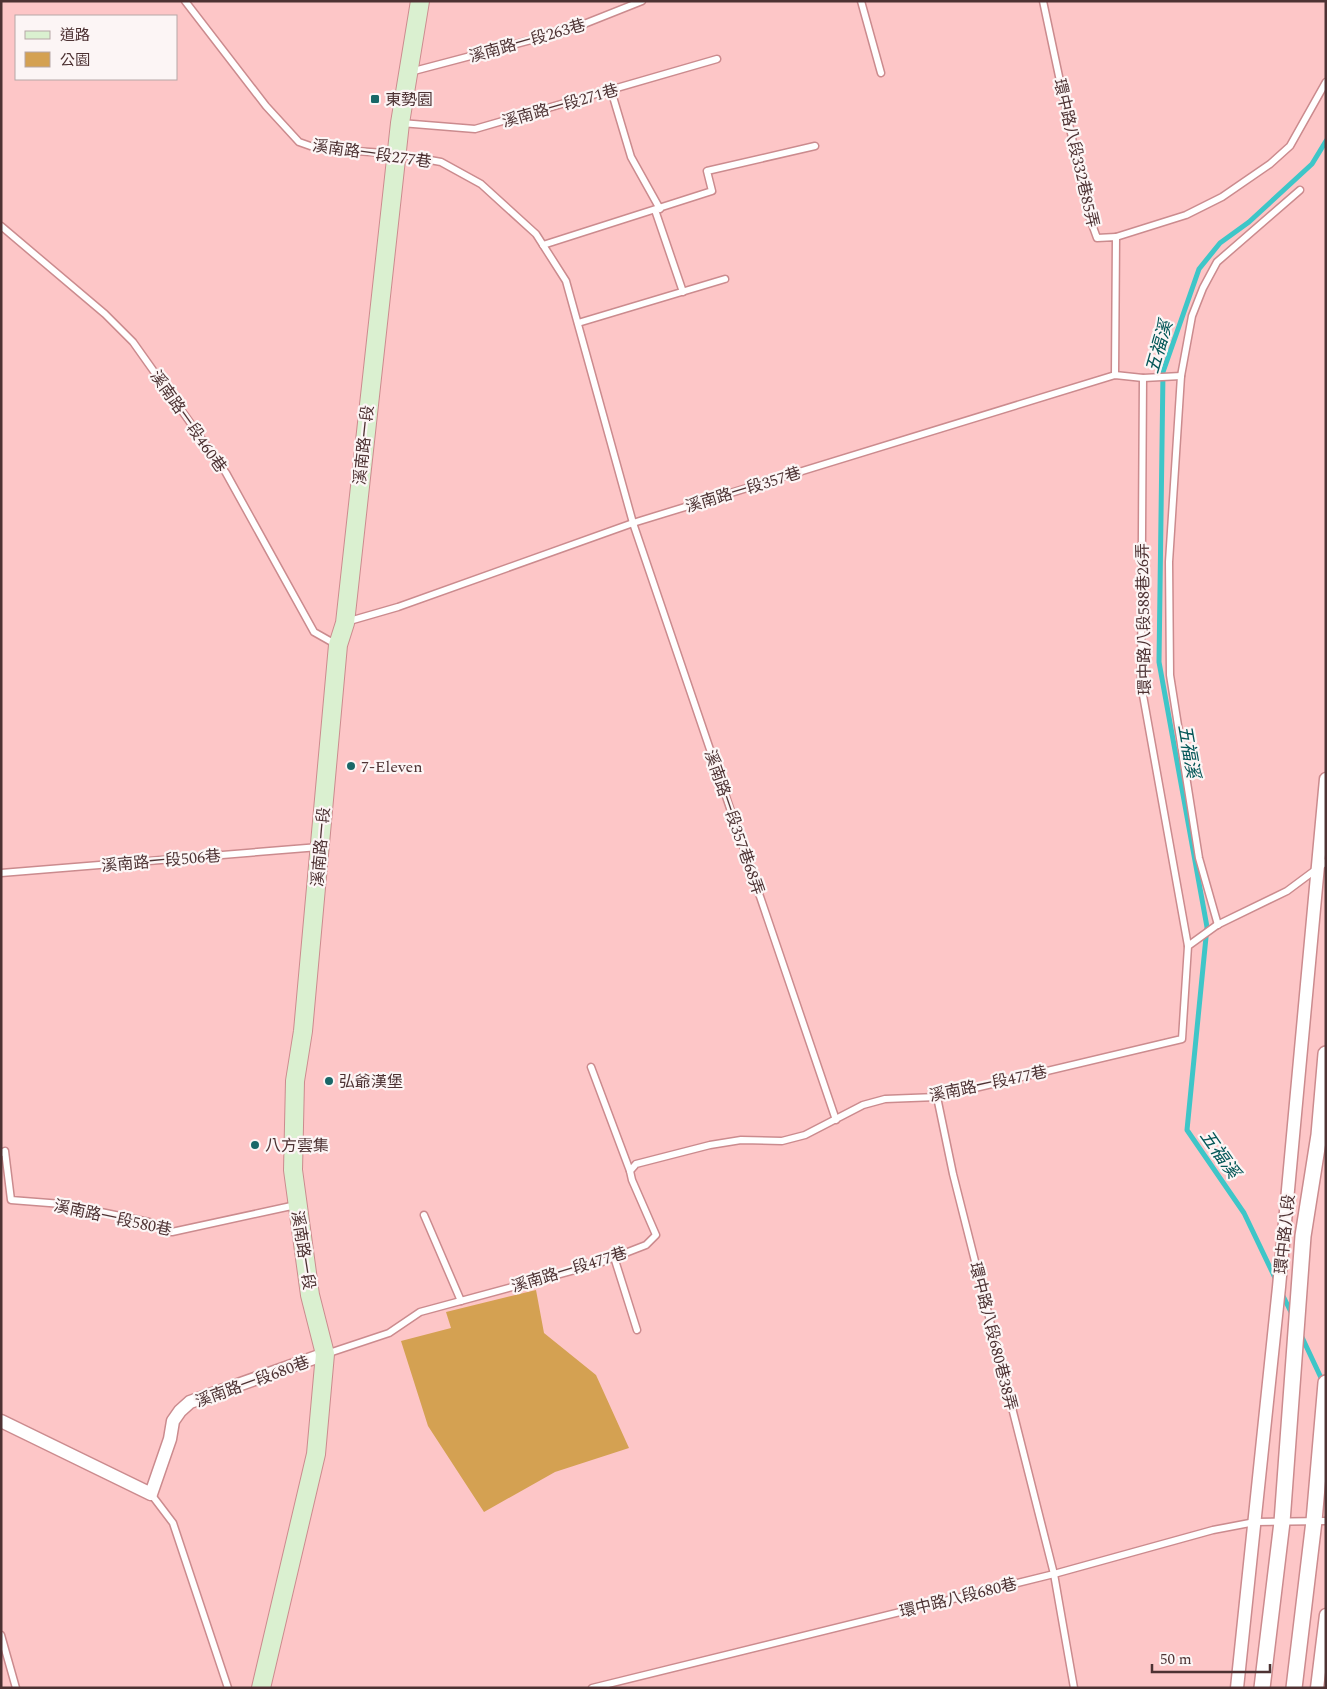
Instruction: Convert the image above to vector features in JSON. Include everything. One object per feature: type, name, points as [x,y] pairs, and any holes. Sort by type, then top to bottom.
[{"type":"main road","name":"溪南路一段","points":[[261,1688],[316,1454],[325,1354],[310,1295],[296,1205],[293,1170],[295,1081],[304,1031],[338,645],[345,622],[400,123],[410,72],[420,1]]},
{"type":"street","name":"環中路八段","points":[[1237,1688],[1322,864],[1326,779]]},
{"type":"street","name":"環中路八段","points":[[1262,1688],[1282,1522],[1301,1265],[1319,1135],[1326,1054]]},
{"type":"street","name":"溪南路一段680巷","points":[[151,1494],[170,1439],[173,1421],[190,1402],[325,1354]]},
{"type":"street","points":[[1294,1688],[1320,1521],[1319,1444],[1326,1383]]},
{"type":"street","points":[[1,1421],[151,1494]]},
{"type":"street","points":[[1317,1688],[1326,1615]]},
{"type":"lane","name":"溪南路一段277巷","points":[[185,1],[266,106],[299,142],[316,148],[397,154],[440,162],[481,184],[536,234],[566,281],[633,523]]},
{"type":"lane","name":"溪南路一段263巷","points":[[410,72],[569,30],[642,1]]},
{"type":"lane","points":[[862,1],[881,73]]},
{"type":"lane","name":"環中路八段332巷85弄","points":[[1043,1],[1088,213],[1097,238],[1116,237],[1114,375]]},
{"type":"lane","name":"溪南路一段271巷","points":[[400,123],[475,129],[717,59]]},
{"type":"lane","points":[[1116,237],[1186,215],[1222,197],[1270,164],[1290,146],[1326,82]]},
{"type":"lane","points":[[611,90],[631,157],[657,209],[683,292]]},
{"type":"lane","points":[[543,245],[712,191],[707,171],[815,146]]},
{"type":"lane","points":[[1218,925],[1199,858],[1170,675],[1169,562],[1180,376],[1192,316],[1203,288],[1218,262],[1300,190]]},
{"type":"lane","name":"溪南路一段460巷","points":[[1,226],[105,314],[133,342],[226,473],[314,632],[338,645]]},
{"type":"lane","points":[[578,323],[724,279]]},
{"type":"lane","name":"溪南路一段357巷","points":[[345,622],[398,607],[633,523],[1114,375],[1144,378],[1180,376]]},
{"type":"lane","name":"環中路八段588巷26弄","points":[[1144,378],[1141,684],[1188,945],[1182,1039]]},
{"type":"lane","name":"溪南路一段357巷68弄","points":[[633,523],[836,1120]]},
{"type":"lane","name":"溪南路一段506巷","points":[[1,873],[320,846]]},
{"type":"lane","points":[[1188,945],[1218,925],[1287,892],[1322,864]]},
{"type":"lane","name":"溪南路一段477巷","points":[[325,1354],[389,1333],[420,1312],[598,1264],[646,1245],[656,1235],[630,1171],[636,1164],[710,1145],[741,1140],[782,1141],[805,1135],[863,1104],[885,1099],[937,1097],[1182,1039]]},
{"type":"lane","points":[[591,1067],[630,1171]]},
{"type":"lane","name":"環中路八段680巷38弄","points":[[937,1097],[953,1174],[1054,1574],[1074,1688]]},
{"type":"lane","name":"溪南路一段580巷","points":[[1,1153],[5,1151],[11,1200],[62,1204],[149,1222],[172,1232],[296,1205]]},
{"type":"lane","points":[[424,1215],[461,1301]]},
{"type":"lane","points":[[614,1257],[637,1330]]},
{"type":"lane","points":[[151,1494],[173,1523],[228,1688]]},
{"type":"lane","name":"環中路八段680巷","points":[[592,1688],[1054,1574],[1213,1530],[1255,1522],[1320,1521]]},
{"type":"lane","points":[[1,1635],[16,1688]]},
{"type":"green space","points":[[536,1290],[544,1333],[596,1375],[629,1448],[555,1472],[484,1512],[428,1426],[401,1341],[451,1328],[446,1312]]},
{"type":"waterway","name":"五福溪","points":[[1277,1282],[1244,1213],[1187,1130],[1207,927],[1159,662],[1163,372],[1199,269],[1220,243],[1249,222],[1312,164],[1326,141]]},
{"type":"waterway","name":"五福溪","points":[[1281,1292],[1293,1316]]},
{"type":"waterway","name":"五福溪","points":[[1300,1333],[1323,1382]]},
{"type":"place","name":"東勢園","points":[[375,99]]},
{"type":"place","name":"7-Eleven","points":[[351,766]]},
{"type":"place","name":"弘爺漢堡","points":[[329,1081]]},
{"type":"place","name":"八方雲集","points":[[255,1145]]}]
